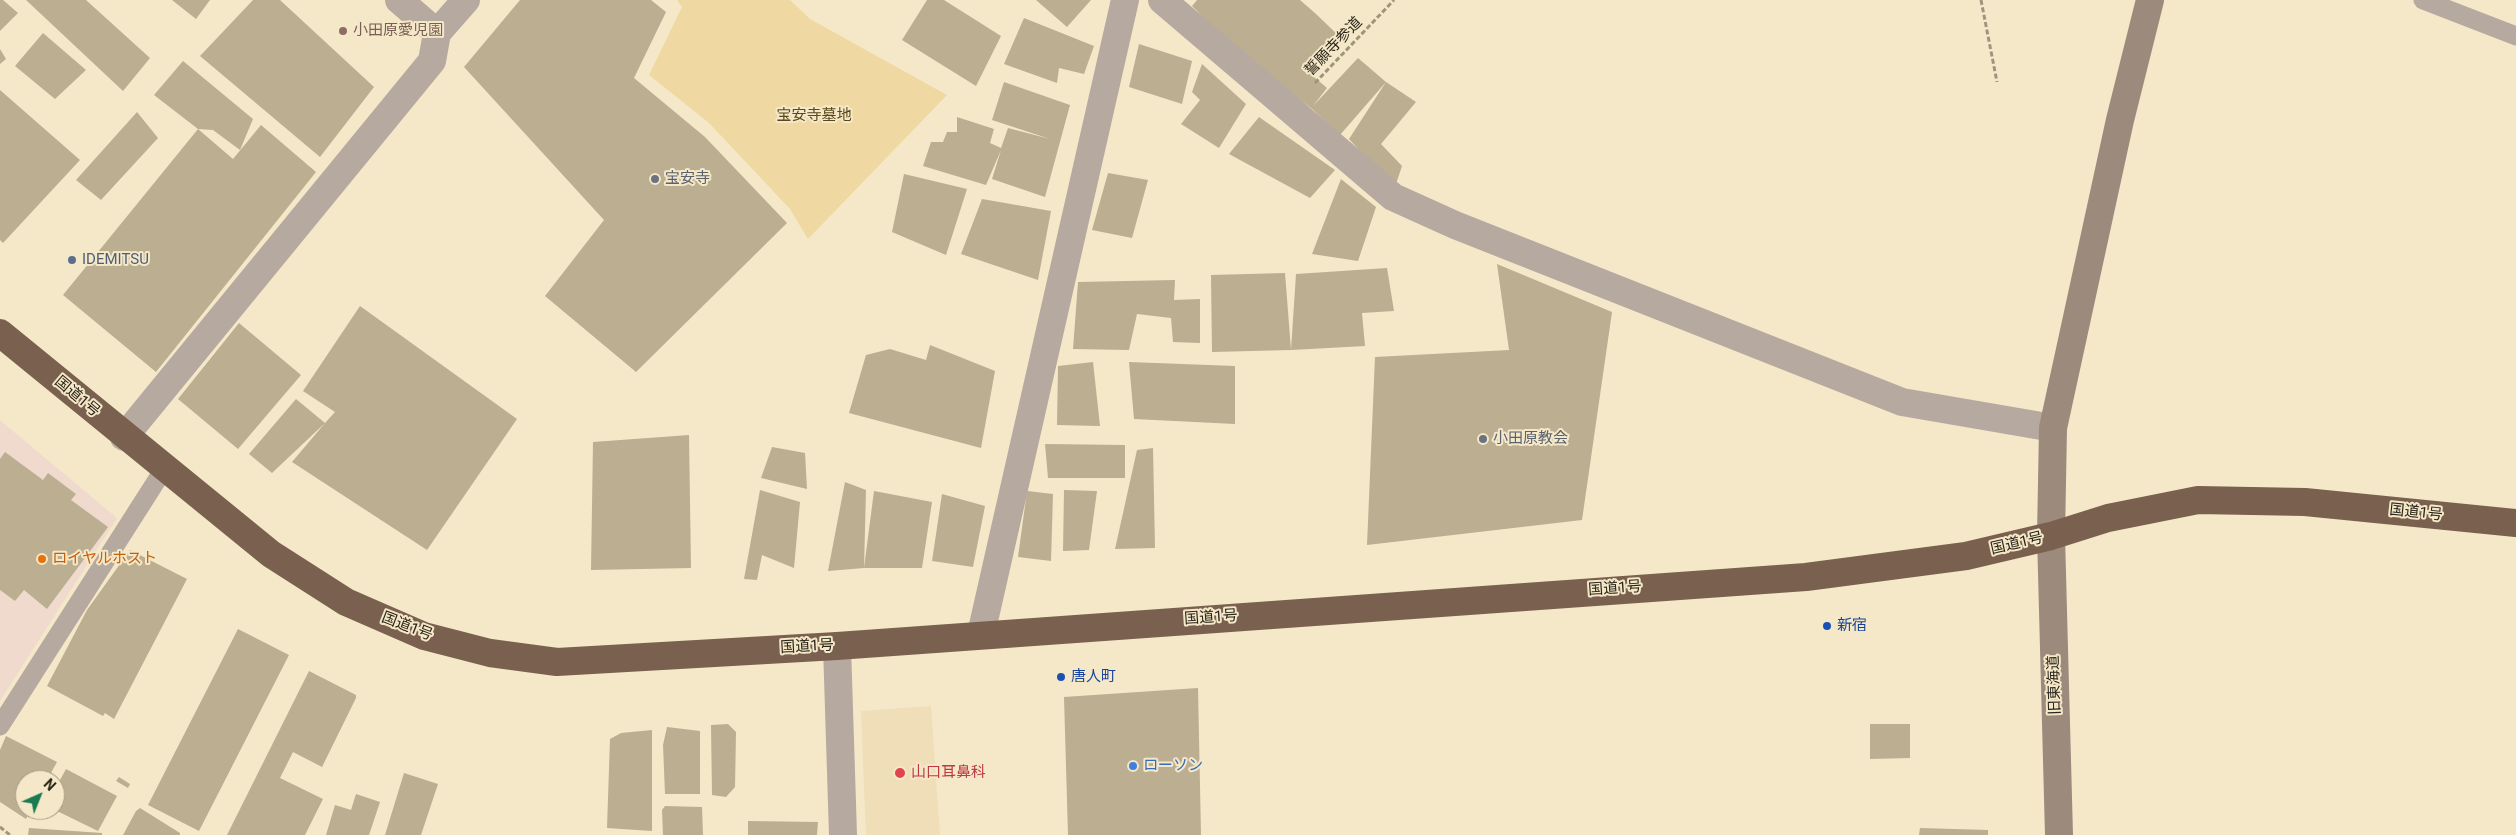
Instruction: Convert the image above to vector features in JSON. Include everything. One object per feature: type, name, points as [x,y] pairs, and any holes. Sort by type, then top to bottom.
[{"type":"highway","name":"国道1号","points":[[0,333],[164,469],[271,554],[346,602],[424,636],[490,652],[558,662],[837,646],[981,634],[1806,577],[1966,556],[2051,536],[2108,518],[2198,500],[2305,502],[2516,523]]},
{"type":"street","points":[[399,0],[437,33]]},
{"type":"street","points":[[124,436],[432,61],[437,33],[466,0]]},
{"type":"street","points":[[981,634],[1124,0]]},
{"type":"street","name":"旧東海道","points":[[2059,835],[2051,536],[2053,428],[2120,120],[2150,0]]},
{"type":"street","points":[[1170,2],[1290,109],[1393,197],[1455,225],[1902,402],[2053,428]]},
{"type":"street","points":[[837,646],[843,835]]},
{"type":"lane","points":[[2423,0],[2516,36]]},
{"type":"lane","points":[[0,726],[164,469]]},
{"type":"path","name":"誓願寺参道","points":[[1290,109],[1394,0]]},
{"type":"path","points":[[1981,0],[1997,82]]},
{"type":"path","points":[[0,827],[10,835]]},
{"type":"shaded area","name":"ロイヤルホスト","points":[[0,420],[117,518],[0,701]]},
{"type":"shaded area","name":"山口耳鼻科","points":[[931,706],[940,835],[866,835],[861,711]]},
{"type":"green space","name":"宝安寺墓地","points":[[677,0],[790,0],[810,19],[947,95],[808,239],[790,209],[709,123],[649,75],[682,7]]},
{"type":"building","points":[[0,0],[3,0],[18,13],[0,31]]},
{"type":"building","points":[[26,0],[86,0],[150,58],[123,91]]},
{"type":"building","points":[[172,0],[210,0],[196,19]]},
{"type":"building","points":[[253,0],[280,0],[374,87],[320,157],[200,56]]},
{"type":"building","name":"宝安寺","points":[[520,0],[651,0],[666,12],[634,78],[705,137],[787,223],[636,372],[545,296],[604,220],[464,67]]},
{"type":"building","points":[[927,0],[944,0],[1001,36],[976,86],[902,40]]},
{"type":"building","points":[[1036,0],[1091,0],[1067,27]]},
{"type":"building","points":[[1197,0],[1300,0],[1315,13],[1340,37],[1307,71],[1327,88],[1313,106],[1358,58],[1386,82],[1340,135],[1311,108],[1239,53],[1192,6]]},
{"type":"building","points":[[1024,18],[1094,46],[1084,74],[1059,68],[1057,83],[1004,64]]},
{"type":"building","points":[[43,33],[86,70],[55,99],[15,66]]},
{"type":"building","points":[[1139,44],[1192,61],[1182,104],[1129,87]]},
{"type":"building","points":[[0,49],[6,59],[0,64]]},
{"type":"building","points":[[183,61],[253,119],[240,150],[213,130],[198,129],[154,95]]},
{"type":"building","points":[[1202,64],[1246,104],[1219,148],[1181,124],[1200,100],[1192,92]]},
{"type":"building","points":[[1004,82],[1070,105],[1045,197],[992,179],[1001,150],[986,185],[923,166],[931,142],[943,142],[947,132],[957,132],[957,117],[994,129],[990,143],[1001,148],[1008,128],[1050,139],[992,120]]},
{"type":"building","points":[[1386,82],[1416,102],[1381,144],[1402,166],[1396,184],[1368,160],[1349,139]]},
{"type":"building","points":[[0,90],[80,160],[3,243],[0,240]]},
{"type":"building","points":[[137,112],[158,138],[101,200],[76,180]]},
{"type":"building","points":[[1259,117],[1335,170],[1310,198],[1229,154]]},
{"type":"building","points":[[261,125],[316,172],[156,372],[63,295],[198,129],[233,159]]},
{"type":"building","points":[[1108,173],[1148,180],[1132,238],[1092,230]]},
{"type":"building","points":[[904,174],[967,189],[946,255],[892,232]]},
{"type":"building","points":[[1341,179],[1376,207],[1358,261],[1312,254]]},
{"type":"building","points":[[982,199],[1051,211],[1038,280],[961,254]]},
{"type":"building","name":"小田原教会","points":[[1497,264],[1612,312],[1582,520],[1367,545],[1375,357],[1509,350]]},
{"type":"building","points":[[1387,268],[1394,311],[1362,313],[1365,346],[1291,350],[1296,274]]},
{"type":"building","points":[[1285,273],[1291,350],[1212,352],[1211,275]]},
{"type":"building","points":[[1175,280],[1174,300],[1200,299],[1200,343],[1173,342],[1171,318],[1137,314],[1129,350],[1073,349],[1078,282]]},
{"type":"building","points":[[360,306],[517,419],[427,550],[292,462],[335,412],[303,391]]},
{"type":"building","points":[[239,323],[301,375],[238,449],[178,399]]},
{"type":"building","points":[[930,345],[995,371],[981,448],[849,413],[866,355],[890,349],[926,360]]},
{"type":"building","points":[[1093,362],[1100,426],[1057,425],[1058,366]]},
{"type":"building","points":[[1129,362],[1235,366],[1235,424],[1134,419]]},
{"type":"building","points":[[296,399],[325,423],[272,473],[249,454]]},
{"type":"building","points":[[689,435],[691,568],[591,570],[593,442]]},
{"type":"building","points":[[1045,444],[1125,445],[1125,478],[1048,478]]},
{"type":"building","points":[[772,447],[805,453],[807,489],[761,478]]},
{"type":"building","points":[[1153,448],[1155,548],[1115,549],[1137,450]]},
{"type":"building","name":"ロイヤルホスト","points":[[5,452],[43,480],[48,473],[76,494],[71,500],[108,527],[47,609],[24,590],[15,601],[0,590],[0,459]]},
{"type":"building","points":[[845,482],[866,490],[864,568],[828,571]]},
{"type":"building","points":[[760,490],[800,502],[794,568],[762,555],[757,580],[744,579]]},
{"type":"building","points":[[1064,490],[1097,491],[1089,550],[1063,551]]},
{"type":"building","points":[[874,491],[932,502],[922,568],[864,568]]},
{"type":"building","points":[[1027,491],[1053,494],[1051,561],[1018,557]]},
{"type":"building","points":[[942,494],[985,506],[973,567],[932,561]]},
{"type":"building","points":[[130,550],[187,579],[114,719],[105,713],[103,716],[47,686],[87,610]]},
{"type":"building","points":[[238,629],[289,655],[199,831],[148,805]]},
{"type":"building","points":[[309,671],[356,695],[356,698],[322,767],[293,752],[280,778],[323,799],[305,835],[227,835]]},
{"type":"building","name":"ローソン","points":[[1198,688],[1201,835],[1068,835],[1064,697]]},
{"type":"building","points":[[728,724],[736,732],[735,787],[726,797],[712,795],[711,725]]},
{"type":"building","points":[[1870,724],[1910,724],[1910,758],[1870,759]]},
{"type":"building","points":[[667,727],[700,731],[700,794],[665,794],[663,745]]},
{"type":"building","points":[[652,730],[652,831],[607,828],[610,739],[621,733]]},
{"type":"building","points":[[6,736],[57,762],[53,770],[15,770],[15,812],[0,802],[0,750]]},
{"type":"building","points":[[66,769],[117,796],[98,831],[65,815]]},
{"type":"building","points":[[404,773],[438,784],[421,835],[385,835]]},
{"type":"building","points":[[119,777],[130,784],[128,788],[116,781]]},
{"type":"building","points":[[356,794],[380,802],[369,835],[326,835],[335,805],[351,810]]},
{"type":"building","points":[[665,806],[702,807],[703,835],[663,835],[662,810]]},
{"type":"building","points":[[140,808],[180,833],[180,835],[123,835],[136,811]]},
{"type":"building","points":[[748,821],[818,822],[817,835],[748,835]]},
{"type":"building","points":[[29,828],[102,833],[102,835],[28,835]]},
{"type":"building","points":[[1920,828],[1988,830],[1988,835],[1919,835]]},
{"type":"place","name":"小田原愛児園","points":[[343,31]]},
{"type":"place","name":"宝安寺","points":[[655,179]]},
{"type":"place","name":"IDEMITSU","points":[[72,260]]},
{"type":"place","name":"小田原教会","points":[[1483,439]]},
{"type":"place","name":"ロイヤルホスト","points":[[42,559]]},
{"type":"place","name":"新宿","points":[[1827,626]]},
{"type":"place","name":"唐人町","points":[[1061,677]]},
{"type":"place","name":"ローソン","points":[[1133,766]]},
{"type":"place","name":"山口耳鼻科","points":[[900,773]]}]
